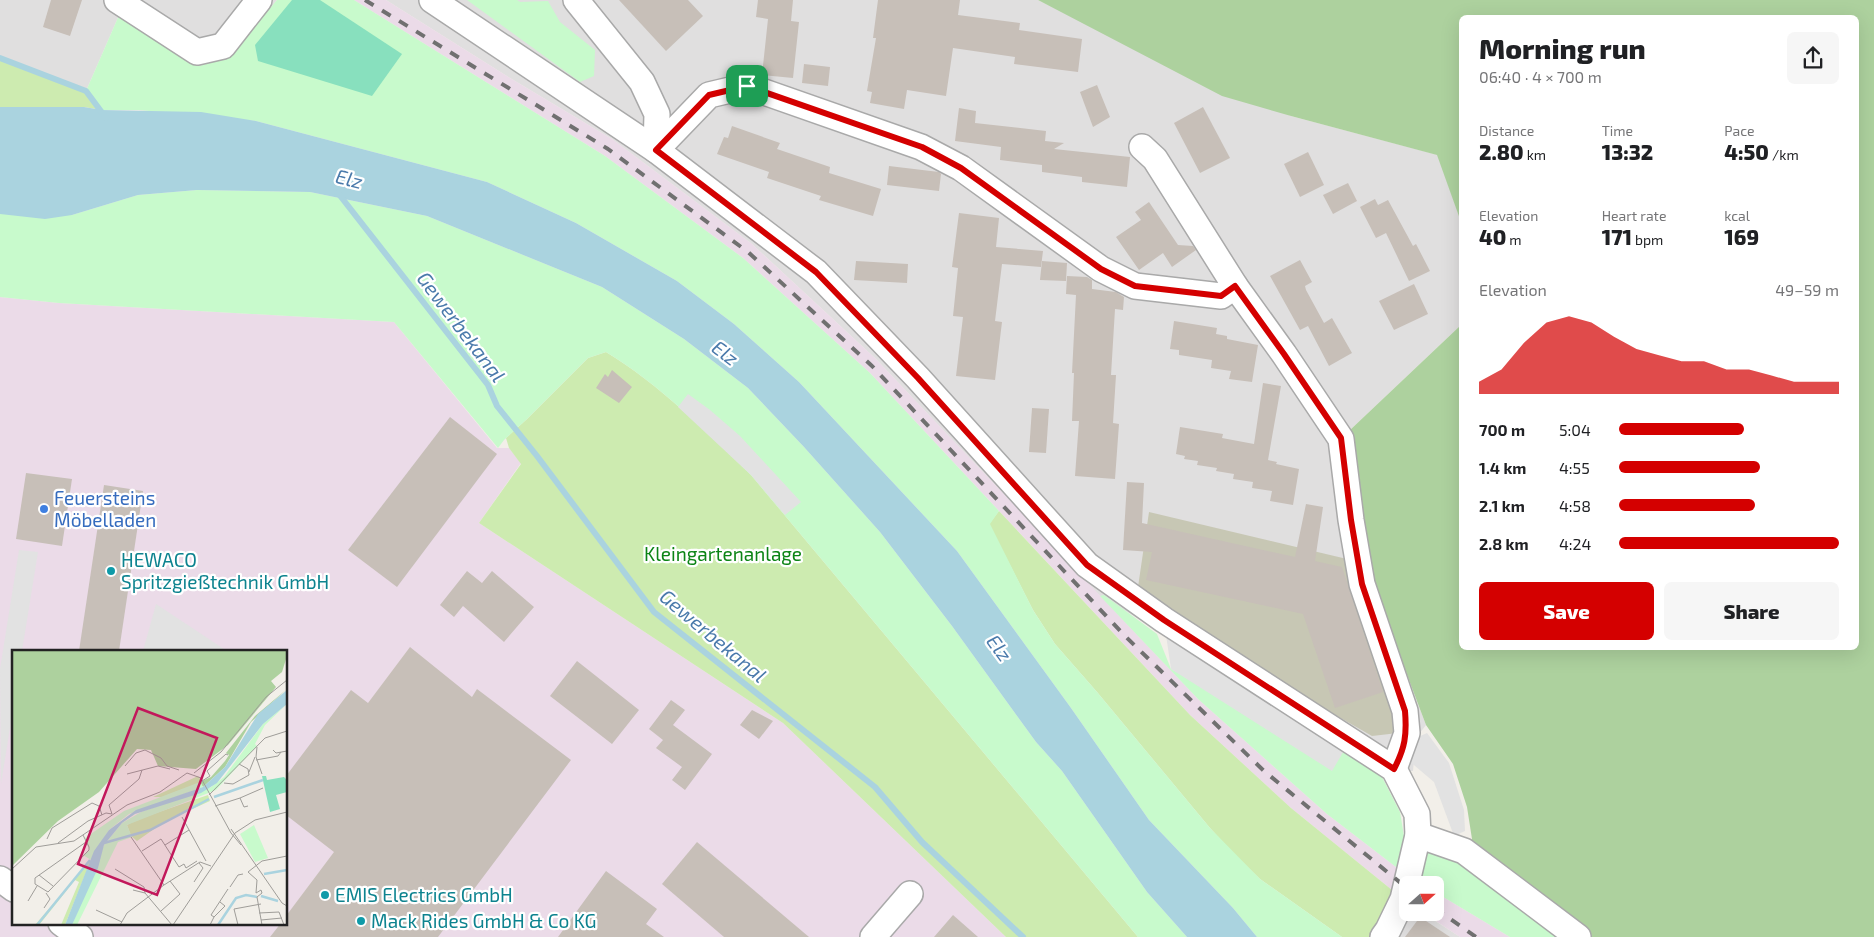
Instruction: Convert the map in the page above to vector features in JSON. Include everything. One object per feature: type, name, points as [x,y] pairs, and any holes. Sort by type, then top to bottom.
[{"type":"street","points":[[117,0],[196,52],[223,46],[259,0]]},
{"type":"street","points":[[432,0],[656,150],[816,272],[918,378],[1087,565],[1164,620],[1394,769],[1417,814],[1418,835],[1403,899],[1383,937]]},
{"type":"street","points":[[576,0],[642,82],[656,114],[656,150]]},
{"type":"street","points":[[656,150],[709,95],[747,86],[922,147],[961,168],[1101,269],[1135,286],[1221,296],[1235,286]]},
{"type":"street","points":[[1142,147],[1155,159],[1235,286],[1341,438],[1351,520],[1362,584],[1405,711],[1407,733],[1400,759],[1394,769]]},
{"type":"street","points":[[1418,835],[1464,851],[1578,937]]},
{"type":"street","points":[[0,879],[12,888]]},
{"type":"street","points":[[873,937],[910,894]]},
{"type":"street","points":[[62,924],[80,937]]},
{"type":"shaded area","points":[[0,0],[277,0],[228,58],[199,66],[120,13],[86,91],[0,58]]},
{"type":"shaded area","points":[[354,0],[386,0],[612,139],[752,244],[876,359],[1198,699],[1327,814],[1408,876],[1399,876],[1399,896],[1291,808],[1190,715],[870,373],[743,258],[605,156]]},
{"type":"shaded area","points":[[386,0],[1038,0],[1291,116],[1438,155],[1459,216],[1459,327],[1349,431],[1366,566],[1426,725],[1416,738],[1413,771],[1377,772],[1166,635],[1100,596],[876,359],[752,244],[612,139]]},
{"type":"shaded area","points":[[0,297],[59,303],[394,322],[497,448],[509,448],[521,463],[479,523],[783,723],[1006,937],[0,937]]},
{"type":"shaded area","points":[[688,394],[740,436],[801,502],[785,515],[751,475],[678,407]]},
{"type":"shaded area","points":[[1149,512],[1347,559],[1390,696],[1398,733],[1372,736],[1304,697],[1191,626],[1138,587]]},
{"type":"shaded area","points":[[19,550],[38,552],[22,650],[12,650],[12,715],[1,784],[0,669]]},
{"type":"shaded area","points":[[156,604],[225,650],[143,650]]},
{"type":"shaded area","points":[[1166,635],[1345,749],[1332,771],[1171,669]]},
{"type":"shaded area","points":[[1427,733],[1449,763],[1464,810],[1465,831],[1454,836],[1434,782],[1408,760],[1416,738]]},
{"type":"shaded area","points":[[1444,897],[1510,937],[1460,937],[1436,921],[1444,921]]},
{"type":"shaded area","points":[[1399,921],[1435,921],[1460,937],[1383,937]]},
{"type":"green space","points":[[277,0],[354,0],[605,156],[743,258],[870,373],[999,511],[990,524],[1033,610],[1055,644],[1210,828],[1260,879],[1342,937],[1257,937],[1233,908],[1149,820],[1071,708],[957,551],[799,382],[734,324],[677,281],[576,223],[487,182],[256,121],[139,110],[102,110],[86,91],[120,13],[199,66],[228,58]]},
{"type":"green space","points":[[292,0],[320,0],[402,54],[372,96],[258,61],[255,45]]},
{"type":"green space","points":[[467,0],[548,1],[560,22],[595,50],[594,76],[580,82]]},
{"type":"green space","points":[[1038,0],[1874,0],[1874,937],[1578,937],[1464,851],[1472,839],[1467,807],[1453,764],[1426,725],[1366,566],[1349,431],[1459,327],[1459,650],[1859,650],[1859,15],[1459,15],[1459,216],[1437,155],[1222,96]]},
{"type":"green space","points":[[0,58],[86,91],[102,110],[84,107],[0,107]]},
{"type":"green space","points":[[197,190],[310,192],[427,216],[602,287],[684,339],[748,388],[880,532],[952,626],[1036,742],[1062,771],[1147,892],[1187,937],[1138,937],[751,475],[664,394],[606,352],[588,358],[498,448],[394,322],[59,303],[0,297],[0,205],[72,215],[138,195]]},
{"type":"green space","name":"Kleingartenanlage","points":[[606,352],[664,394],[751,475],[1138,937],[1006,937],[783,723],[479,523],[521,464],[509,448],[506,438],[588,358]]},
{"type":"green space","points":[[999,511],[1190,715],[1291,808],[1399,896],[1399,907],[1383,937],[1342,937],[1260,879],[1235,855],[1055,644],[1033,610],[989,524]]},
{"type":"green space","points":[[1104,595],[1157,634],[1171,669],[1344,749],[1381,775],[1400,812],[1406,848],[1455,856],[1559,937],[1510,937],[1444,897],[1444,876],[1408,876],[1327,814],[1198,699],[1100,596]]},
{"type":"water","name":"Elz","points":[[0,107],[84,107],[102,110],[201,112],[256,121],[487,182],[576,223],[677,281],[734,324],[799,382],[957,551],[1071,708],[1149,820],[1233,908],[1257,937],[1187,937],[1147,892],[1062,771],[1036,742],[952,626],[880,532],[748,388],[684,339],[602,287],[427,216],[310,192],[197,190],[138,195],[72,215],[45,219],[0,214]]},
{"type":"building","points":[[51,0],[82,0],[70,36],[43,27]]},
{"type":"building","points":[[619,0],[688,0],[703,16],[666,51]]},
{"type":"building","points":[[758,0],[793,0],[791,21],[799,22],[793,78],[762,75],[768,19],[756,17]]},
{"type":"building","points":[[878,0],[960,0],[958,15],[1020,23],[1019,30],[1082,39],[1078,72],[1014,64],[1015,57],[953,48],[946,96],[907,90],[904,109],[870,103],[872,92],[867,91],[876,38],[873,38]]},
{"type":"building","points":[[804,64],[830,67],[828,86],[802,83]]},
{"type":"building","points":[[1097,85],[1110,117],[1093,127],[1080,92]]},
{"type":"building","points":[[1203,107],[1230,158],[1200,173],[1174,123]]},
{"type":"building","points":[[959,108],[976,111],[975,123],[1046,131],[1045,141],[1064,143],[1054,149],[1130,157],[1127,187],[1082,182],[1082,177],[1042,172],[1042,165],[1000,160],[1001,147],[955,141]]},
{"type":"building","points":[[732,126],[780,143],[777,149],[830,167],[829,173],[881,189],[873,216],[819,200],[821,196],[767,178],[769,172],[717,154],[724,137],[728,138]]},
{"type":"building","points":[[1308,152],[1324,185],[1300,197],[1284,164]]},
{"type":"building","points":[[889,166],[939,172],[941,174],[939,191],[887,185]]},
{"type":"building","points":[[1348,183],[1357,201],[1333,214],[1323,195]]},
{"type":"building","points":[[1375,199],[1378,205],[1388,200],[1413,246],[1416,244],[1430,271],[1409,281],[1386,233],[1376,238],[1360,207]]},
{"type":"building","points":[[1149,202],[1178,245],[1193,246],[1196,250],[1172,267],[1163,253],[1139,270],[1116,237],[1141,220],[1135,212]]},
{"type":"building","points":[[959,213],[999,218],[996,247],[1043,251],[1041,267],[1002,264],[995,321],[1002,322],[995,380],[956,376],[963,317],[953,316],[958,268],[952,267]]},
{"type":"building","points":[[1300,260],[1312,282],[1305,286],[1306,290],[1324,323],[1332,318],[1352,353],[1329,366],[1308,326],[1300,330],[1270,276]]},
{"type":"building","points":[[856,261],[908,264],[907,283],[854,280]]},
{"type":"building","points":[[1042,261],[1067,263],[1066,281],[1040,280]]},
{"type":"building","points":[[1067,276],[1087,277],[1092,280],[1092,289],[1116,292],[1124,297],[1123,310],[1115,309],[1111,375],[1116,375],[1113,423],[1119,424],[1115,479],[1075,476],[1079,421],[1072,421],[1074,373],[1072,373],[1076,295],[1066,294]]},
{"type":"building","points":[[1414,284],[1428,314],[1394,330],[1379,301]]},
{"type":"building","points":[[1174,321],[1217,328],[1216,334],[1227,336],[1227,339],[1258,345],[1252,382],[1229,379],[1231,371],[1211,368],[1212,360],[1179,355],[1179,350],[1170,349]]},
{"type":"building","points":[[612,370],[632,387],[619,403],[596,388],[605,374],[608,377]]},
{"type":"building","points":[[1263,383],[1281,386],[1268,460],[1277,462],[1276,464],[1299,469],[1293,505],[1270,501],[1272,491],[1252,488],[1253,482],[1233,479],[1234,474],[1216,471],[1217,468],[1197,465],[1198,461],[1184,459],[1185,456],[1176,454],[1180,427],[1223,434],[1222,438],[1254,444]]},
{"type":"building","points":[[1032,408],[1049,409],[1046,453],[1029,452]]},
{"type":"building","points":[[450,417],[497,454],[397,587],[348,550]]},
{"type":"building","name":"Feuersteins Möbelladen","points":[[26,473],[72,479],[62,546],[16,539]]},
{"type":"building","points":[[1127,482],[1144,483],[1142,523],[1295,557],[1306,504],[1323,507],[1315,561],[1342,567],[1383,692],[1335,708],[1303,614],[1146,580],[1152,552],[1123,550]]},
{"type":"building","name":"HEWACO Spritzgießtechnik GmbH","points":[[104,485],[143,491],[119,650],[79,650]]},
{"type":"building","points":[[467,571],[482,583],[492,571],[534,607],[504,642],[463,606],[454,617],[440,605]]},
{"type":"building","points":[[410,647],[472,697],[477,689],[571,760],[438,937],[270,937],[280,924],[288,924],[288,913],[334,852],[288,817],[288,773],[351,690],[368,703]]},
{"type":"building","points":[[577,661],[639,710],[612,744],[550,696]]},
{"type":"building","points":[[671,700],[685,710],[673,725],[712,754],[685,790],[672,780],[682,767],[656,748],[663,740],[649,729]]},
{"type":"building","points":[[752,710],[773,721],[759,739],[740,725]]},
{"type":"building","points":[[697,842],[809,937],[724,937],[662,884]]},
{"type":"building","points":[[606,871],[657,909],[646,924],[664,937],[558,937]]},
{"type":"building","points":[[953,915],[978,937],[934,937]]},
{"type":"building","points":[[1417,921],[1426,921],[1450,937],[1405,937]]},
{"type":"waterway","points":[[0,58],[86,91],[106,118]]},
{"type":"waterway","name":"Gewerbekanal","points":[[338,193],[488,385],[497,406],[537,456],[654,612],[875,787],[922,842],[1023,937]]},
{"type":"railway","points":[[365,0],[608,149],[748,252],[872,366],[1125,636],[1264,771],[1399,882]]},
{"type":"railway","points":[[1444,914],[1476,937]]},
{"type":"place","name":"Feuersteins Möbelladen","points":[[44,509]]},
{"type":"place","name":"HEWACO Spritzgießtechnik GmbH","points":[[111,571]]},
{"type":"place","name":"EMIS Electrics GmbH","points":[[325,895]]},
{"type":"place","name":"Mack Rides GmbH & Co KG","points":[[361,921]]},
{"type":"route","points":[[747,86],[922,147],[961,168],[1101,269],[1135,286],[1221,296],[1235,286],[1341,438],[1351,520],[1362,584],[1405,711],[1407,733],[1400,759],[1394,769],[1164,620],[1087,565],[918,378],[816,272],[656,150],[709,95],[747,86]]}]
